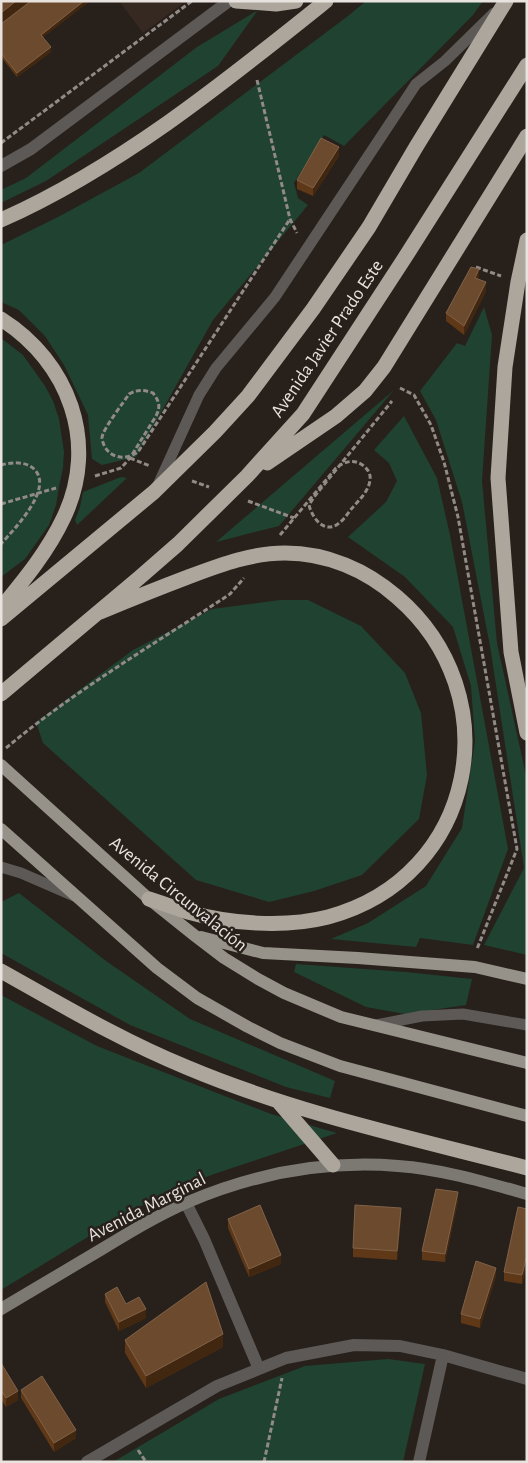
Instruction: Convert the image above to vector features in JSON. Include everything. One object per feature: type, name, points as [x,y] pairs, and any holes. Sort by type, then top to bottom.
[{"type":"highway","points":[[236,1],[276,4],[296,1]]},
{"type":"highway","points":[[1,220],[95,171],[155,131],[248,65],[326,1]]},
{"type":"highway","name":"Avenida Javier Prado Este","points":[[1,619],[154,492],[215,432],[248,396],[313,309],[369,227],[506,1]]},
{"type":"highway","name":"Avenida Javier Prado Este","points":[[1,694],[178,544],[247,476],[303,414],[527,66]]},
{"type":"highway","points":[[247,476],[336,416],[365,391],[384,367],[527,136]]},
{"type":"highway","points":[[527,240],[518,282],[505,367],[498,478],[511,652],[527,732]]},
{"type":"highway","points":[[1,319],[24,335],[48,361],[57,375],[64,388],[76,421],[79,453],[75,482],[64,516],[44,554],[1,608]]},
{"type":"highway","points":[[100,612],[218,565],[238,559],[284,553],[322,557],[340,562],[366,575],[405,603],[422,622],[446,660],[454,679],[463,712],[465,759],[456,801],[447,821],[426,854],[398,882],[382,893],[365,903],[327,917],[307,921],[278,923],[219,919],[189,912],[149,899]]},
{"type":"highway","points":[[1,971],[109,1031],[200,1073],[278,1101],[527,1168]]},
{"type":"highway","points":[[278,1101],[333,1165]]},
{"type":"main road","name":"Avenida Circunvalación","points":[[1,765],[149,899],[224,958],[284,993],[341,1017],[372,1026],[527,1063]]},
{"type":"main road","points":[[4,832],[157,968],[216,1009],[280,1043],[340,1066],[527,1116]]},
{"type":"main road","points":[[194,935],[263,953],[474,967],[527,979]]},
{"type":"main road","name":"Avenida Marginal","points":[[1,1309],[128,1233],[186,1202],[260,1177],[282,1172],[333,1165],[399,1166],[427,1170],[527,1194]]},
{"type":"street","points":[[1,166],[30,149],[228,1]]},
{"type":"street","points":[[186,1202],[204,1239],[259,1369]]},
{"type":"street","points":[[87,1462],[218,1386],[286,1358],[354,1344],[400,1346],[443,1355],[527,1379]]},
{"type":"street","points":[[419,1462],[443,1355]]},
{"type":"lane","name":"Avenida Javier Prado Este","points":[[154,492],[199,395],[216,368],[275,297],[416,84],[445,61],[506,1]]},
{"type":"lane","points":[[1,867],[22,873],[80,899]]},
{"type":"lane","points":[[372,1026],[422,1016],[463,1014],[527,1025]]},
{"type":"path","points":[[1,143],[192,1]]},
{"type":"path","points":[[254,74],[290,219],[294,229],[308,248]]},
{"type":"path","points":[[130,458],[135,450],[146,433],[156,416],[159,410],[159,402],[153,393],[143,390],[135,390],[129,394],[102,437],[104,446],[109,453],[118,457],[125,457],[132,456],[138,452],[290,219]]},
{"type":"path","points":[[476,267],[518,282]]},
{"type":"path","points":[[400,388],[414,395],[432,425],[458,517],[517,850],[476,951],[474,967]]},
{"type":"path","points":[[275,541],[336,468],[344,462],[355,461],[369,472],[370,479],[367,490],[338,524],[324,527],[319,524],[311,512],[309,506],[314,497],[325,484],[336,470],[342,462],[392,401]]},
{"type":"path","points":[[1,465],[20,463],[32,466],[38,472],[39,481],[35,500],[28,513],[1,544]]},
{"type":"path","points":[[1,504],[26,496]]},
{"type":"path","points":[[1,752],[24,733],[93,684],[230,594],[249,572]]},
{"type":"path","points":[[264,1462],[282,1377]]},
{"type":"shaded area","points":[[119,1],[186,1],[143,33]]},
{"type":"green space","points":[[366,1],[483,1],[473,15],[344,146],[324,135],[294,183],[298,198],[308,205],[213,320],[136,457],[102,465],[92,459],[88,415],[64,365],[45,336],[19,310],[1,302],[1,245],[58,217],[139,173]]},
{"type":"green space","points":[[258,10],[218,66],[46,181],[1,203],[1,190],[26,178],[197,47]]},
{"type":"green space","points":[[484,307],[492,335],[482,481],[497,643],[527,780],[527,955],[484,945],[524,868],[490,646],[462,502],[436,420],[420,391],[457,343],[465,346]]},
{"type":"green space","points":[[1,338],[23,355],[45,386],[53,401],[59,419],[64,452],[56,505],[49,525],[25,559],[1,577]]},
{"type":"green space","points":[[394,390],[279,526],[216,542]]},
{"type":"green space","points":[[404,416],[437,478],[450,535],[508,849],[473,945],[420,938],[416,947],[331,939],[368,923],[426,886],[462,828],[475,741],[471,686],[453,627],[405,577],[348,537],[386,502],[397,481],[389,463],[374,450]]},
{"type":"green space","points":[[121,477],[127,478],[77,525],[75,520],[83,492]]},
{"type":"green space","points":[[280,600],[308,600],[361,626],[405,673],[421,713],[427,775],[419,819],[362,875],[314,891],[269,902],[196,880],[43,743],[36,722],[133,650],[212,609]]},
{"type":"green space","points":[[19,893],[106,961],[190,1019],[335,1081],[330,1098],[286,1087],[130,1025],[1,953],[1,902]]},
{"type":"green space","points":[[296,964],[472,979],[466,1005],[405,1014],[366,1007],[294,972]]},
{"type":"green space","points":[[1,995],[97,1046],[271,1114],[337,1133],[169,1191],[114,1221],[1,1290]]},
{"type":"green space","points":[[388,1359],[425,1364],[403,1462],[113,1462],[219,1399],[305,1366]]},
{"type":"building","points":[[1,1],[16,1],[1,13]]},
{"type":"building","points":[[31,1],[84,1],[41,35],[51,47],[17,73],[1,53],[1,24]]},
{"type":"building","points":[[321,138],[339,147],[313,188],[297,180]]},
{"type":"building","points":[[471,267],[479,269],[475,278],[486,282],[464,326],[446,313]]},
{"type":"building","points":[[436,1189],[458,1192],[445,1254],[422,1251]]},
{"type":"building","points":[[260,1205],[281,1255],[249,1269],[228,1219]]},
{"type":"building","points":[[355,1205],[401,1208],[397,1251],[353,1248]]},
{"type":"building","points":[[518,1207],[527,1209],[527,1255],[522,1275],[504,1272]]},
{"type":"building","points":[[476,1261],[496,1268],[480,1319],[461,1314]]},
{"type":"building","points":[[206,1282],[223,1334],[146,1376],[125,1340]]},
{"type":"building","points":[[117,1287],[126,1304],[139,1297],[146,1309],[119,1322],[105,1294]]},
{"type":"building","points":[[1,1363],[18,1391],[6,1398],[1,1390]]},
{"type":"building","points":[[42,1376],[76,1430],[54,1443],[21,1390]]}]
